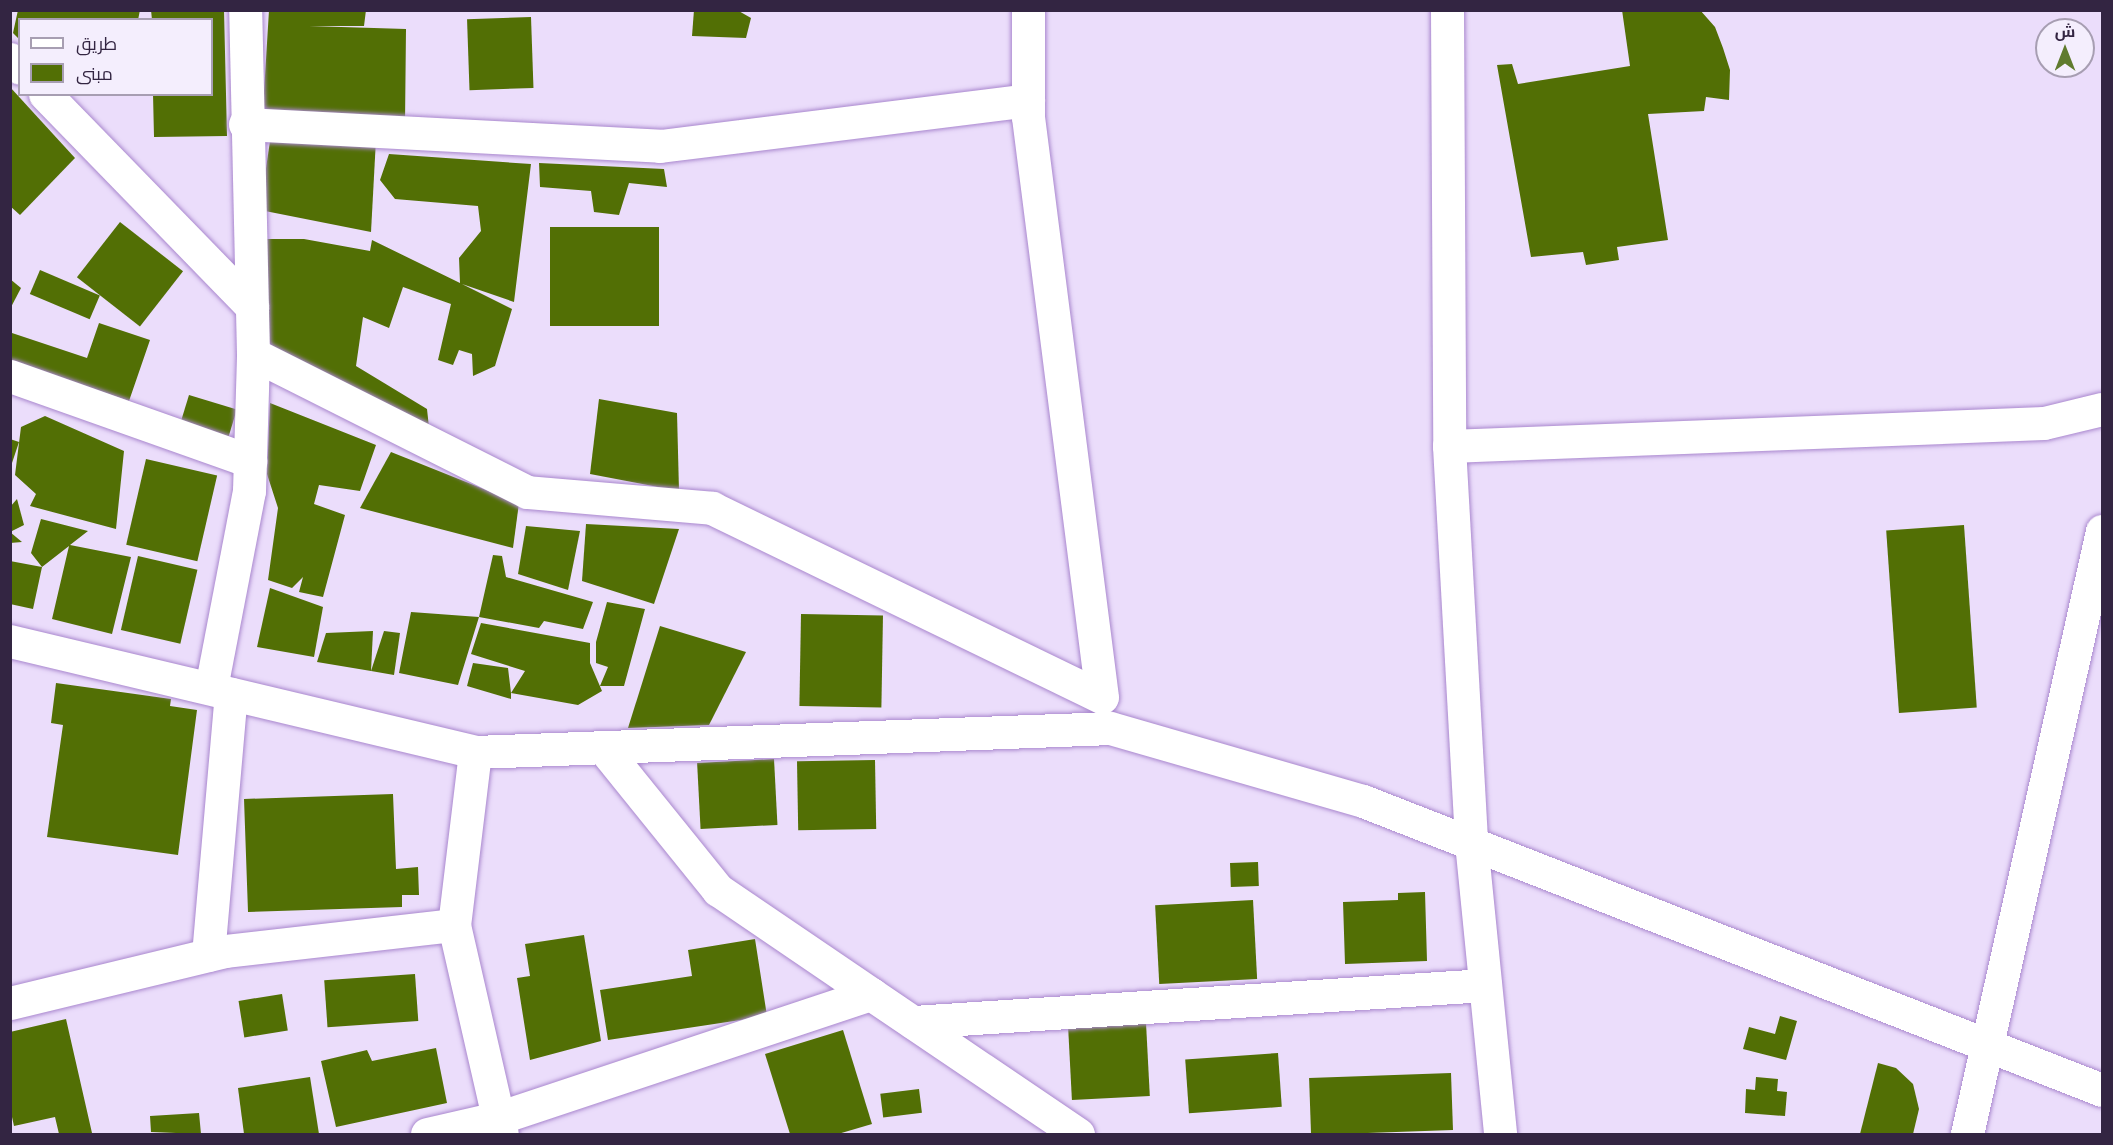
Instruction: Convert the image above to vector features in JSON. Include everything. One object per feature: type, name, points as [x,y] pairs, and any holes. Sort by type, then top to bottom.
[{"type":"street","points":[[208,956],[221,691],[249,490],[253,354],[245,124],[244,10]]},
{"type":"street","points":[[1028,10],[1028,100],[1102,697],[1110,728]]},
{"type":"street","points":[[1447,10],[1449,446],[1471,842],[1500,1134]]},
{"type":"street","points":[[47,96],[252,307]]},
{"type":"street","points":[[245,124],[660,146],[1028,100]]},
{"type":"street","points":[[253,354],[527,492],[712,508],[1102,697]]},
{"type":"street","points":[[10,376],[250,461]]},
{"type":"street","points":[[1449,446],[2044,423],[2103,409]]},
{"type":"street","points":[[1967,1134],[2103,531]]},
{"type":"street","points":[[10,640],[475,752],[606,750],[1110,728],[1363,801],[2103,1090]]},
{"type":"street","points":[[606,750],[718,890],[1078,1134]]},
{"type":"street","points":[[475,752],[453,925],[502,1126]]},
{"type":"street","points":[[10,1004],[208,956],[453,925]]},
{"type":"street","points":[[913,1022],[1485,985]]},
{"type":"street","points":[[427,1134],[502,1126],[871,993]]},
{"type":"building","points":[[18,10],[140,10],[138,18],[18,18],[18,38],[13,33]]},
{"type":"building","points":[[151,10],[224,10],[227,136],[154,137],[153,96],[213,96],[213,18],[152,18]]},
{"type":"building","points":[[269,10],[366,10],[364,26],[309,26],[406,29],[405,123],[263,109]]},
{"type":"building","points":[[694,10],[737,10],[751,18],[746,38],[692,36]]},
{"type":"building","points":[[1622,10],[1700,10],[1715,27],[1723,48],[1730,70],[1729,100],[1706,97],[1704,111],[1648,114],[1668,240],[1617,247],[1619,260],[1586,265],[1583,252],[1531,257],[1497,65],[1512,64],[1518,84],[1630,66]]},
{"type":"building","points":[[531,17],[533,88],[470,90],[467,19]]},
{"type":"building","points":[[10,87],[75,158],[20,215],[10,206]]},
{"type":"building","points":[[271,134],[376,139],[371,232],[260,210]]},
{"type":"building","points":[[389,154],[531,164],[514,302],[462,284],[512,309],[495,366],[473,376],[472,354],[459,350],[453,365],[438,360],[451,304],[403,287],[389,328],[363,317],[356,366],[427,409],[430,437],[263,349],[263,239],[304,239],[370,251],[372,240],[460,283],[459,258],[481,231],[478,206],[395,199],[380,180]]},
{"type":"building","points":[[539,163],[664,169],[667,187],[629,183],[619,215],[594,212],[591,191],[540,187]]},
{"type":"building","points":[[120,222],[183,271],[140,326],[77,277]]},
{"type":"building","points":[[550,227],[659,227],[659,326],[550,326]]},
{"type":"building","points":[[40,270],[100,295],[90,319],[30,294]]},
{"type":"building","points":[[10,279],[21,288],[10,309]]},
{"type":"building","points":[[99,323],[150,340],[129,401],[10,361],[12,333],[87,358]]},
{"type":"building","points":[[189,395],[237,410],[229,436],[181,422]]},
{"type":"building","points":[[599,399],[677,413],[679,491],[590,474]]},
{"type":"building","points":[[270,403],[376,445],[360,491],[319,485],[314,504],[345,515],[323,597],[299,592],[303,577],[292,588],[268,580],[278,508],[267,474]]},
{"type":"building","points":[[45,416],[124,451],[116,529],[30,506],[36,494],[15,475],[21,427]]},
{"type":"building","points":[[10,439],[19,442],[11,466],[10,466]]},
{"type":"building","points":[[391,452],[519,503],[513,548],[360,508]]},
{"type":"building","points":[[146,459],[217,475],[197,561],[126,545]]},
{"type":"building","points":[[17,499],[24,525],[10,532],[10,507]]},
{"type":"building","points":[[41,519],[88,531],[70,545],[131,557],[112,634],[52,619],[69,546],[42,567],[31,553]]},
{"type":"building","points":[[586,524],[679,529],[654,604],[582,581]]},
{"type":"building","points":[[1964,525],[1977,708],[1899,713],[1886,530]]},
{"type":"building","points":[[526,526],[580,531],[568,590],[518,574]]},
{"type":"building","points":[[10,532],[22,542],[10,543]]},
{"type":"building","points":[[493,555],[502,556],[506,577],[593,602],[583,629],[544,621],[539,628],[479,617]]},
{"type":"building","points":[[138,556],[197,570],[180,644],[121,630]]},
{"type":"building","points":[[10,561],[42,567],[33,609],[10,604]]},
{"type":"building","points":[[270,588],[323,607],[314,657],[257,647]]},
{"type":"building","points":[[607,602],[645,609],[624,686],[600,686],[608,667],[596,663],[596,642]]},
{"type":"building","points":[[411,612],[479,617],[458,685],[399,673]]},
{"type":"building","points":[[801,614],[883,615],[881,707],[799,706]]},
{"type":"building","points":[[481,623],[590,643],[590,663],[602,691],[578,705],[511,693],[525,671],[471,654]]},
{"type":"building","points":[[660,626],[746,652],[709,725],[628,728]]},
{"type":"building","points":[[373,631],[371,671],[317,662],[326,633]]},
{"type":"building","points":[[384,631],[400,633],[394,675],[371,671]]},
{"type":"building","points":[[473,663],[508,668],[511,699],[467,686]]},
{"type":"building","points":[[56,683],[171,699],[170,706],[197,710],[178,855],[47,837],[63,725],[51,723]]},
{"type":"building","points":[[774,759],[777,825],[701,829],[697,763]]},
{"type":"building","points":[[875,760],[876,829],[798,830],[797,761]]},
{"type":"building","points":[[393,794],[396,869],[418,867],[419,895],[402,895],[402,907],[248,912],[244,799]]},
{"type":"building","points":[[1258,862],[1259,886],[1231,887],[1230,863]]},
{"type":"building","points":[[1425,892],[1427,961],[1345,964],[1343,902],[1398,900],[1398,893]]},
{"type":"building","points":[[1253,900],[1257,979],[1159,984],[1155,905]]},
{"type":"building","points":[[584,935],[601,1041],[530,1060],[517,978],[530,976],[525,944]]},
{"type":"building","points":[[755,939],[767,1016],[608,1040],[600,990],[692,976],[688,950]]},
{"type":"building","points":[[415,974],[418,1021],[328,1027],[324,980]]},
{"type":"building","points":[[282,994],[288,1031],[244,1037],[239,1001]]},
{"type":"building","points":[[1780,1016],[1797,1021],[1786,1060],[1743,1049],[1749,1027],[1775,1034]]},
{"type":"building","points":[[66,1019],[92,1133],[59,1134],[55,1117],[14,1126],[10,1108],[10,1032]]},
{"type":"building","points":[[1146,1023],[1150,1096],[1072,1100],[1068,1027]]},
{"type":"building","points":[[843,1030],[872,1124],[838,1134],[790,1134],[765,1054]]},
{"type":"building","points":[[436,1048],[447,1103],[336,1127],[321,1061],[367,1050],[372,1061]]},
{"type":"building","points":[[1278,1053],[1282,1107],[1189,1113],[1185,1059]]},
{"type":"building","points":[[1878,1063],[1896,1068],[1913,1084],[1919,1109],[1913,1134],[1860,1134]]},
{"type":"building","points":[[1451,1073],[1453,1130],[1311,1134],[1309,1078]]},
{"type":"building","points":[[310,1077],[319,1134],[244,1134],[238,1088]]},
{"type":"building","points":[[1756,1077],[1778,1079],[1777,1091],[1787,1092],[1785,1116],[1745,1113],[1746,1089],[1755,1090]]},
{"type":"building","points":[[919,1089],[922,1113],[883,1118],[880,1094]]},
{"type":"building","points":[[199,1113],[201,1134],[151,1132],[150,1116]]}]
